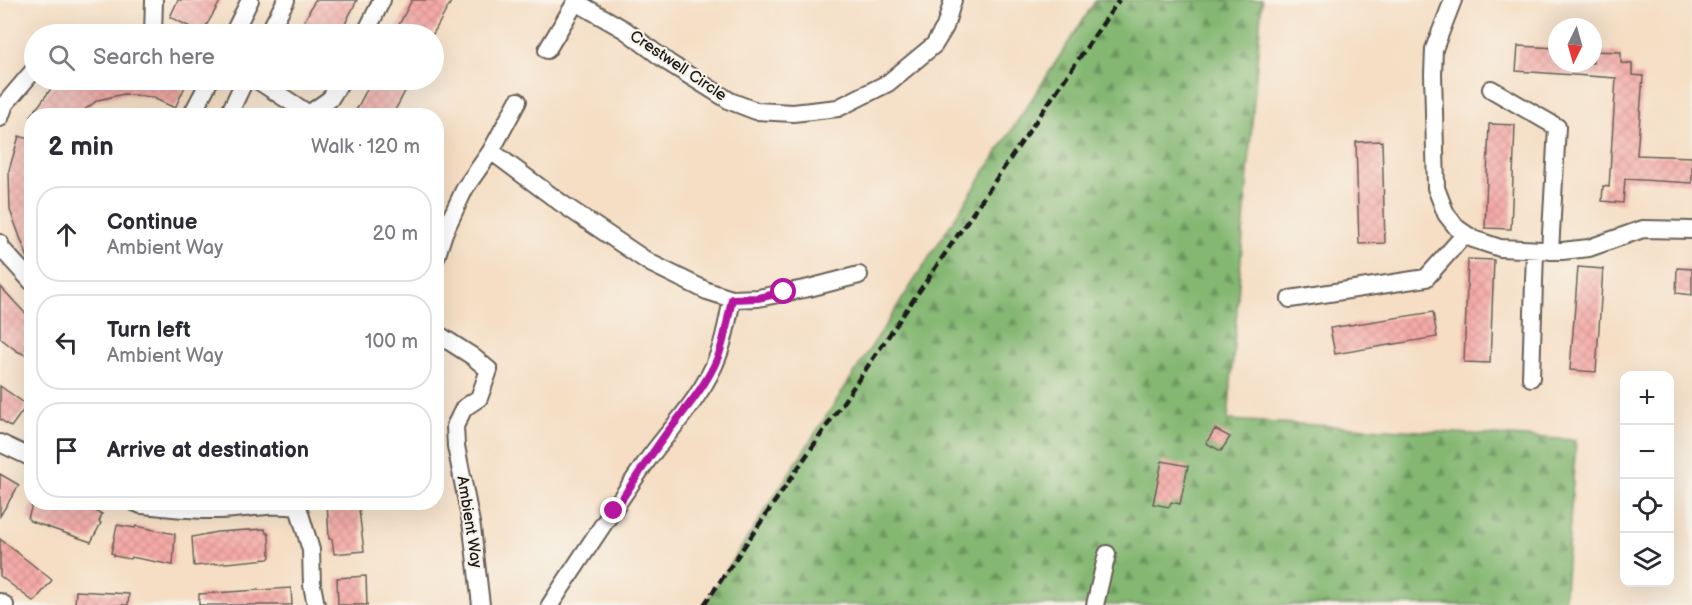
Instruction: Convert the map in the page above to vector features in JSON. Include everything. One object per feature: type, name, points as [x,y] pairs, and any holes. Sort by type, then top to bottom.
[{"type":"street","points":[[153,24],[154,0]]},
{"type":"street","points":[[238,24],[250,0]]},
{"type":"street","points":[[273,24],[286,0]]},
{"type":"street","points":[[370,24],[382,0]]},
{"type":"street","name":"Crestwell Circle","points":[[547,50],[577,1],[625,30],[669,63],[730,101],[756,111],[793,113],[838,108],[888,83],[934,45],[945,27],[953,0]]},
{"type":"street","points":[[1453,0],[1434,49],[1436,188],[1446,214],[1457,228],[1473,239],[1500,248],[1543,250],[1589,248],[1643,229],[1692,230]]},
{"type":"street","points":[[0,118],[5,104],[24,82]]},
{"type":"street","points":[[1491,89],[1557,127],[1531,378]]},
{"type":"street","points":[[195,108],[205,90]]},
{"type":"street","points":[[232,108],[240,90]]},
{"type":"street","points":[[273,90],[301,108]]},
{"type":"street","points":[[319,108],[330,99],[336,90]]},
{"type":"street","points":[[444,233],[465,188],[491,152],[518,101]]},
{"type":"street","points":[[491,152],[561,203],[650,262],[707,291],[732,299],[758,298],[859,275]]},
{"type":"street","points":[[1290,299],[1426,278],[1465,234]]},
{"type":"street","points":[[0,243],[24,273]]},
{"type":"street","points":[[550,605],[644,465],[692,402],[708,376],[718,358],[723,342],[732,299]]},
{"type":"street","name":"Ambient Way","points":[[444,338],[489,370],[479,398],[464,408],[455,426],[456,446],[472,528],[481,605]]},
{"type":"street","points":[[0,443],[24,451]]},
{"type":"street","points":[[299,510],[311,550],[312,585],[316,605]]},
{"type":"street","points":[[1095,605],[1107,554]]},
{"type":"street","points":[[0,602],[4,605]]},
{"type":"green space","points":[[1096,0],[1262,0],[1228,420],[1576,440],[1564,605],[704,605]]},
{"type":"building","points":[[178,0],[221,0],[207,24],[184,24],[170,17]]},
{"type":"building","points":[[315,0],[357,0],[345,24],[303,24]]},
{"type":"building","points":[[412,0],[452,0],[439,24],[399,24]]},
{"type":"building","points":[[1518,46],[1548,48],[1548,72],[1602,72],[1602,51],[1621,52],[1621,63],[1632,64],[1632,75],[1643,76],[1637,155],[1692,157],[1692,183],[1625,179],[1623,203],[1602,201],[1603,186],[1609,187],[1616,78],[1516,71]]},
{"type":"building","points":[[50,90],[183,90],[175,108],[151,97],[124,94],[98,100],[87,108],[37,108]]},
{"type":"building","points":[[367,90],[406,90],[396,108],[357,108]]},
{"type":"building","points":[[1489,124],[1515,125],[1511,229],[1485,228]]},
{"type":"building","points":[[19,136],[24,138],[24,248],[10,210],[9,170]]},
{"type":"building","points":[[1382,141],[1385,243],[1359,244],[1356,142]]},
{"type":"building","points":[[1468,259],[1494,260],[1490,363],[1464,362]]},
{"type":"building","points":[[1578,267],[1603,269],[1596,372],[1570,370]]},
{"type":"building","points":[[1677,268],[1692,269],[1692,295],[1676,293]]},
{"type":"building","points":[[0,286],[24,312],[24,354],[0,338]]},
{"type":"building","points":[[1433,312],[1437,337],[1335,354],[1330,328]]},
{"type":"building","points":[[0,386],[24,403],[24,409],[11,427],[0,419]]},
{"type":"building","points":[[1215,429],[1230,437],[1221,451],[1206,443]]},
{"type":"building","points":[[1162,461],[1188,466],[1180,504],[1171,502],[1169,507],[1153,504]]},
{"type":"building","points":[[0,474],[19,485],[0,516]]},
{"type":"building","points":[[30,510],[93,510],[102,514],[99,522],[101,523],[91,542],[30,521],[28,518]]},
{"type":"building","points":[[327,510],[359,510],[364,551],[334,554],[332,539],[329,539]]},
{"type":"building","points":[[117,525],[135,528],[136,526],[175,534],[173,565],[114,556],[111,553]]},
{"type":"building","points":[[265,529],[269,536],[270,557],[268,559],[194,566],[192,537],[217,532]]},
{"type":"building","points":[[0,539],[52,580],[34,602],[0,576]]},
{"type":"building","points":[[366,576],[367,605],[338,605],[337,578]]},
{"type":"building","points":[[291,588],[292,605],[199,605],[199,594]]},
{"type":"building","points":[[76,591],[129,594],[128,605],[75,605]]},
{"type":"railway","points":[[704,605],[1119,0]]},
{"type":"route","points":[[614,511],[708,376],[718,358],[723,342],[732,299],[758,298],[784,292]]}]
